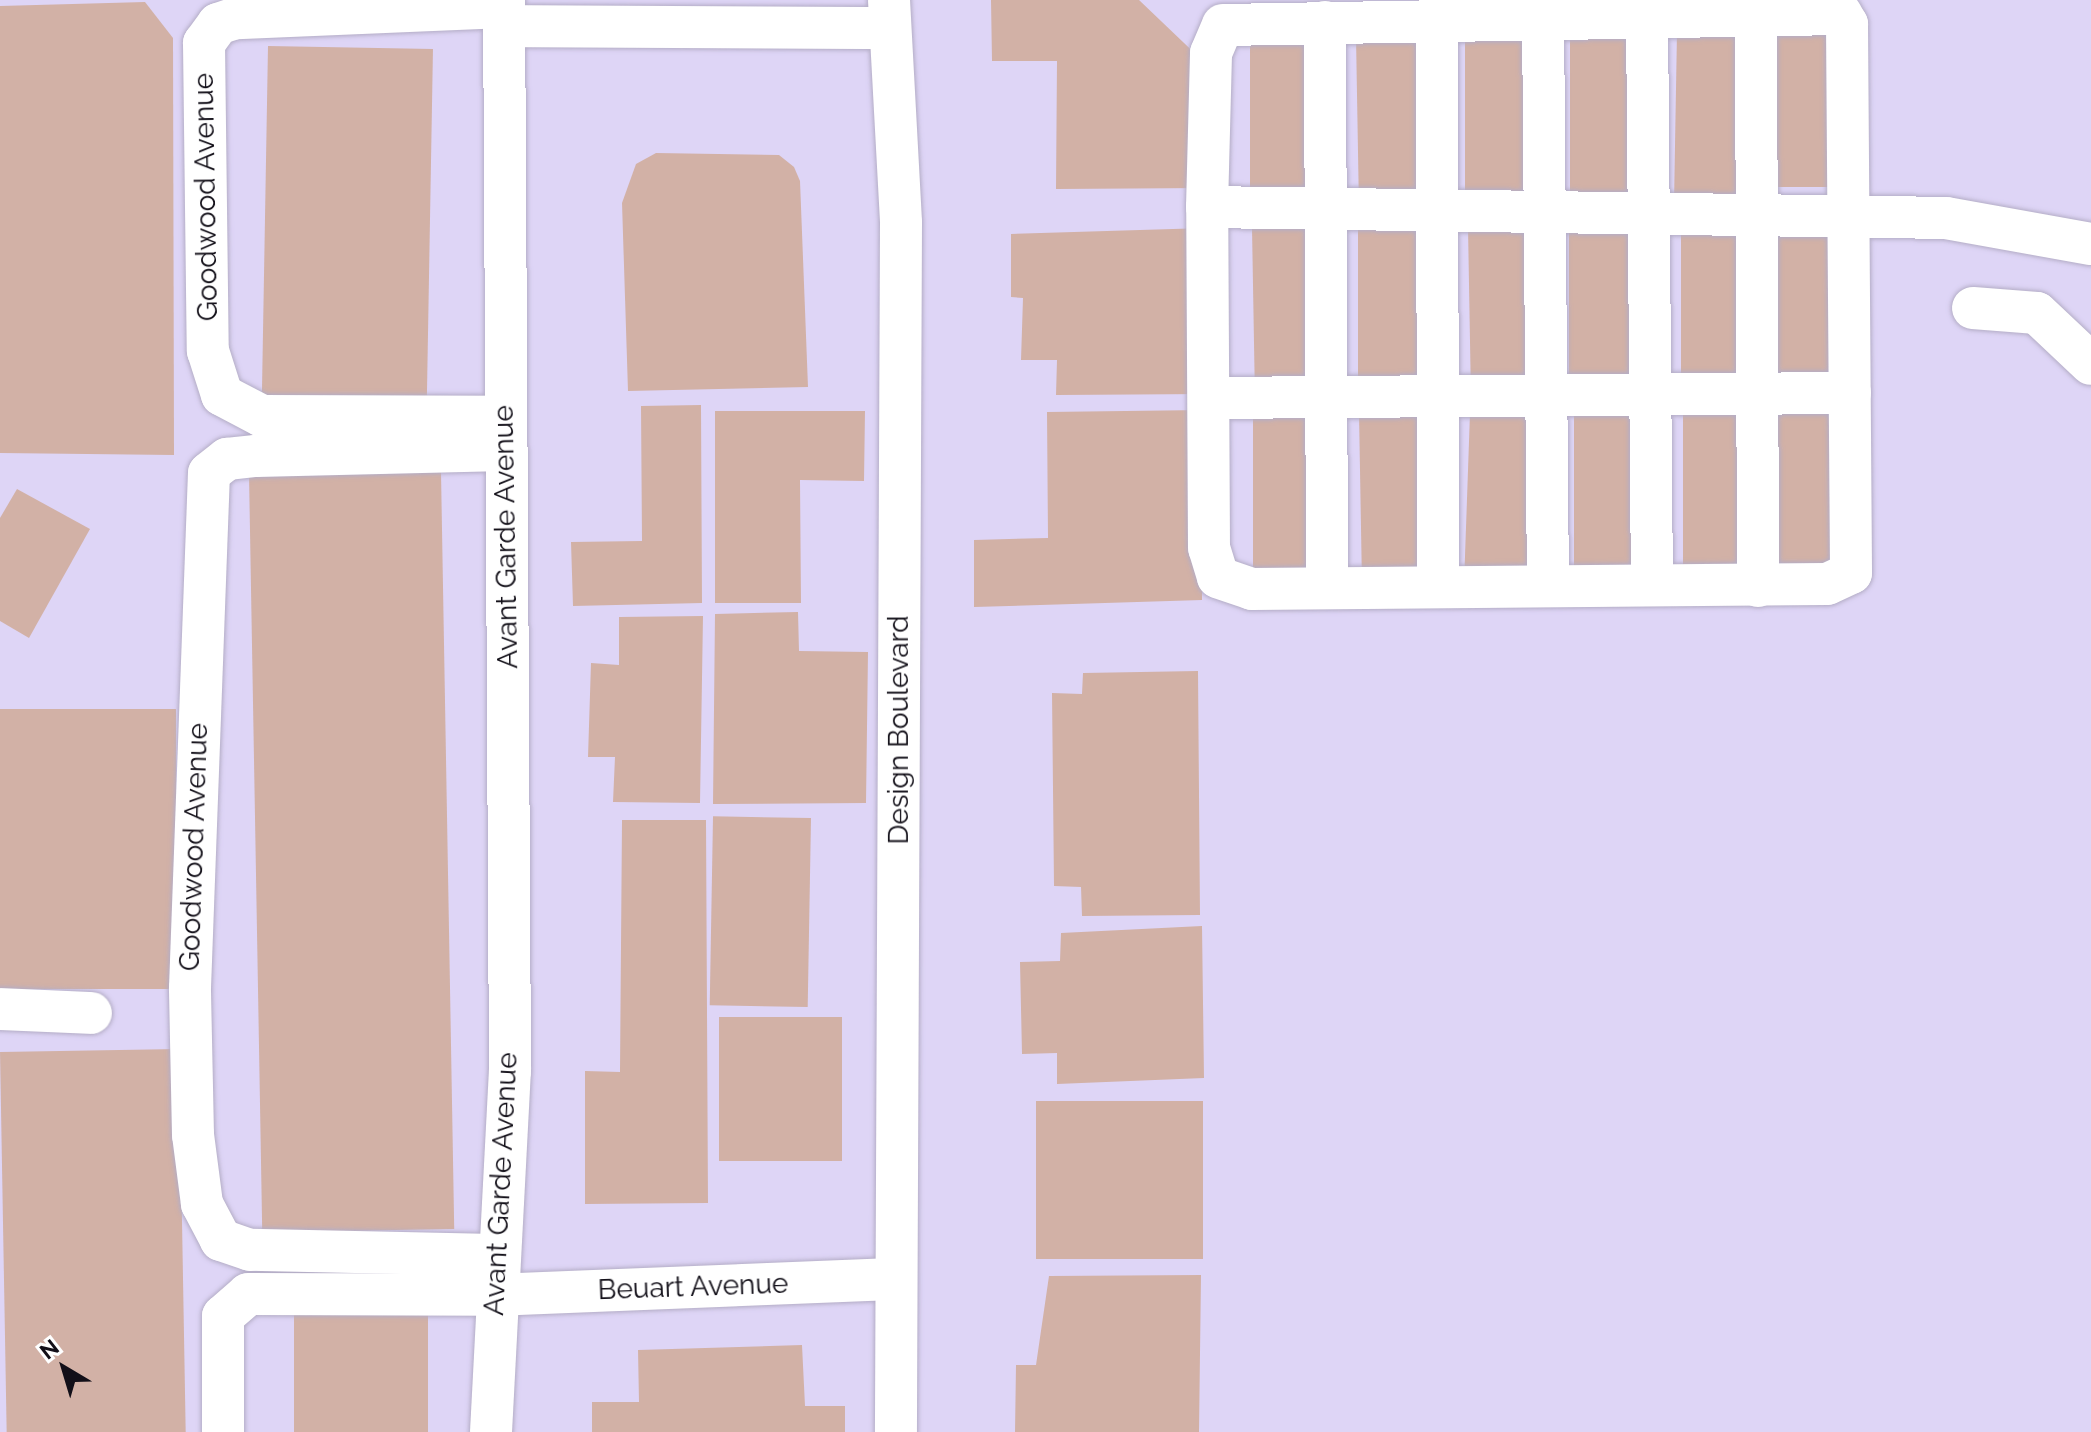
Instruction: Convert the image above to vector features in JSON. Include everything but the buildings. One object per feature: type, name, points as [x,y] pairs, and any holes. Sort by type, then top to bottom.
[{"type":"street","points":[[504,11],[889,14]]},
{"type":"street","name":"Goodwood Avenue","points":[[504,11],[236,18],[218,24],[204,43],[208,351],[222,395],[262,416],[505,433]]},
{"type":"street","name":"Avant Garde Avenue","points":[[491,1432],[494,1275],[510,1071],[504,11]]},
{"type":"street","points":[[1830,12],[1847,24],[1845,216],[1851,573],[1827,584],[1758,586],[1438,585],[1252,589],[1218,577],[1209,548],[1207,207],[1214,34],[1223,25],[1756,14],[1830,12]]},
{"type":"street","name":"Design Boulevard","points":[[889,14],[901,223],[893,1279],[896,1432]]},
{"type":"street","points":[[1756,14],[1758,586]]},
{"type":"street","points":[[1647,16],[1652,585]]},
{"type":"street","points":[[1543,17],[1548,585]]},
{"type":"street","points":[[1437,19],[1438,585]]},
{"type":"street","points":[[1325,22],[1327,587]]},
{"type":"street","points":[[1207,207],[1756,212],[1946,218],[2091,244]]},
{"type":"street","points":[[1973,308],[2037,313],[2091,364]]},
{"type":"street","points":[[1210,398],[1850,393]]},
{"type":"street","name":"Goodwood Avenue","points":[[494,1275],[250,1250],[221,1240],[202,1204],[193,1135],[190,988],[209,473],[227,459],[505,433]]},
{"type":"street","points":[[0,1009],[91,1013]]},
{"type":"street","points":[[223,1432],[223,1316],[238,1299],[268,1292],[494,1275]]},
{"type":"street","name":"Beuart Avenue","points":[[494,1275],[893,1279]]},
{"type":"shaded area","points":[[0,0],[2091,0],[2091,1432],[0,1432]]}]
